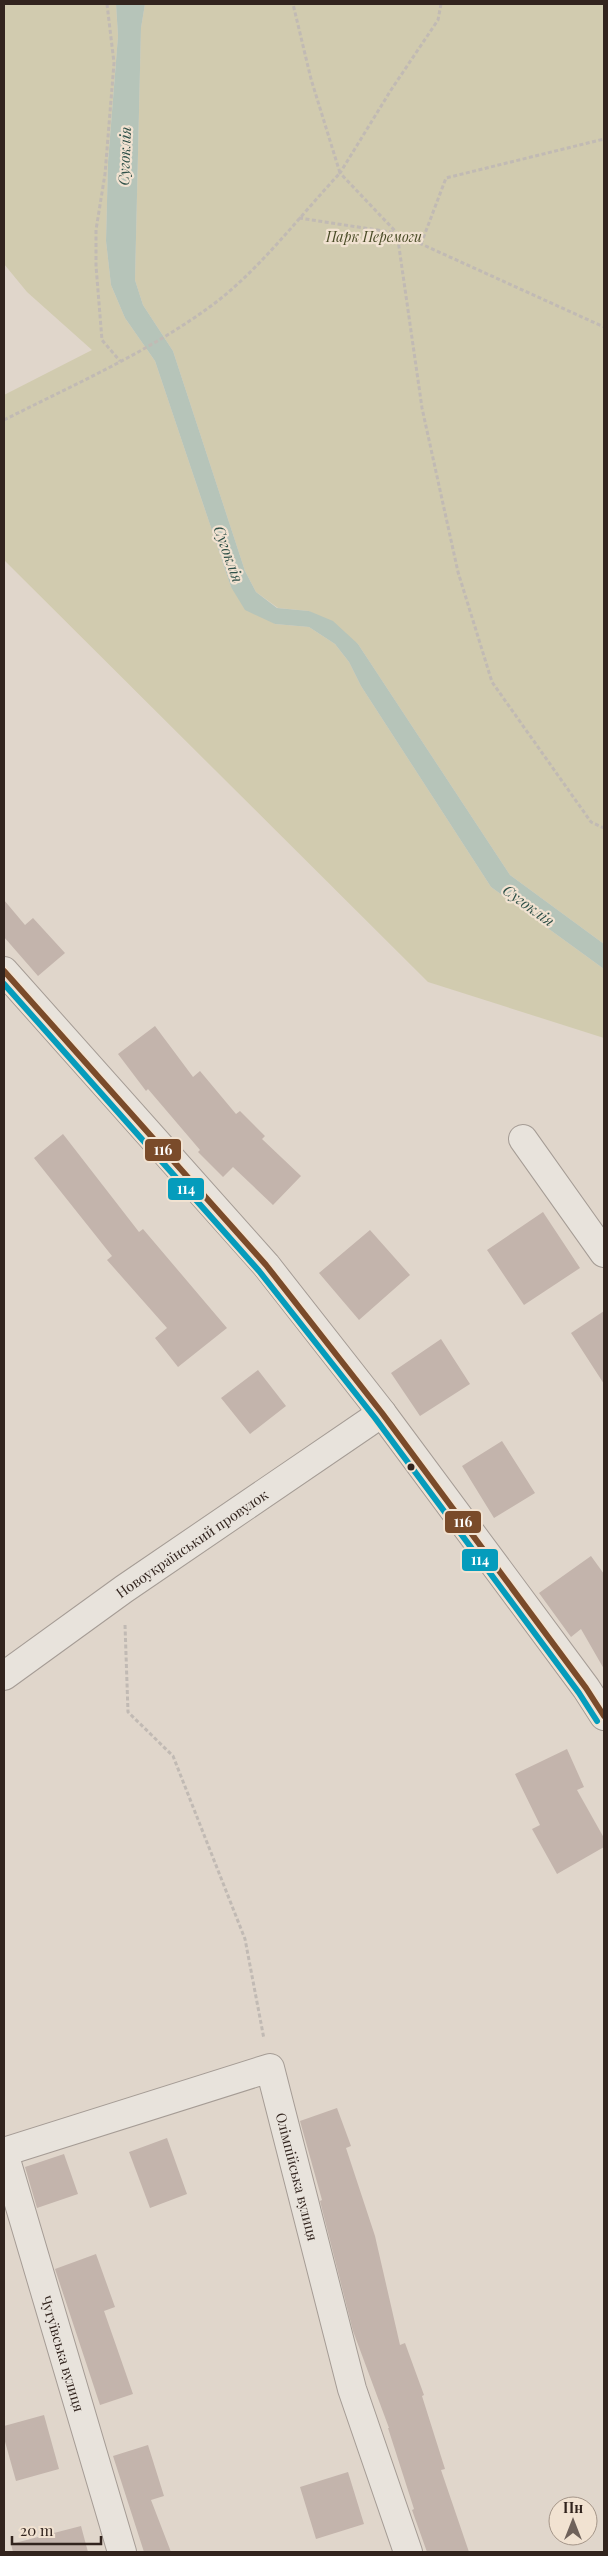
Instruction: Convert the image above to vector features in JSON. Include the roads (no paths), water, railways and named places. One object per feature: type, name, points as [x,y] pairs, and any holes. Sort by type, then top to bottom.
[{"type":"street","points":[[4,971],[266,1266],[382,1413],[586,1688],[604,1716]]},
{"type":"street","points":[[523,1139],[604,1253]]},
{"type":"street","name":"Новоукраїнський провулок","points":[[4,1676],[124,1589],[382,1413]]},
{"type":"street","name":"Олімпійська вулиця","points":[[4,2152],[270,2068],[352,2389],[408,2552]]},
{"type":"street","name":"Чугуївська вулиця","points":[[4,2152],[122,2552]]},
{"type":"water","name":"Сугоклія","points":[[116,4],[145,4],[141,28],[135,280],[143,305],[173,351],[245,571],[256,592],[277,608],[309,611],[333,621],[358,644],[510,875],[604,944],[604,969],[491,887],[361,686],[349,662],[335,644],[309,627],[275,624],[245,610],[231,587],[155,361],[125,318],[111,285],[106,241],[108,162],[118,36]]},
{"type":"park label","name":"Парк Перемоги","points":[[374,236]]}]
